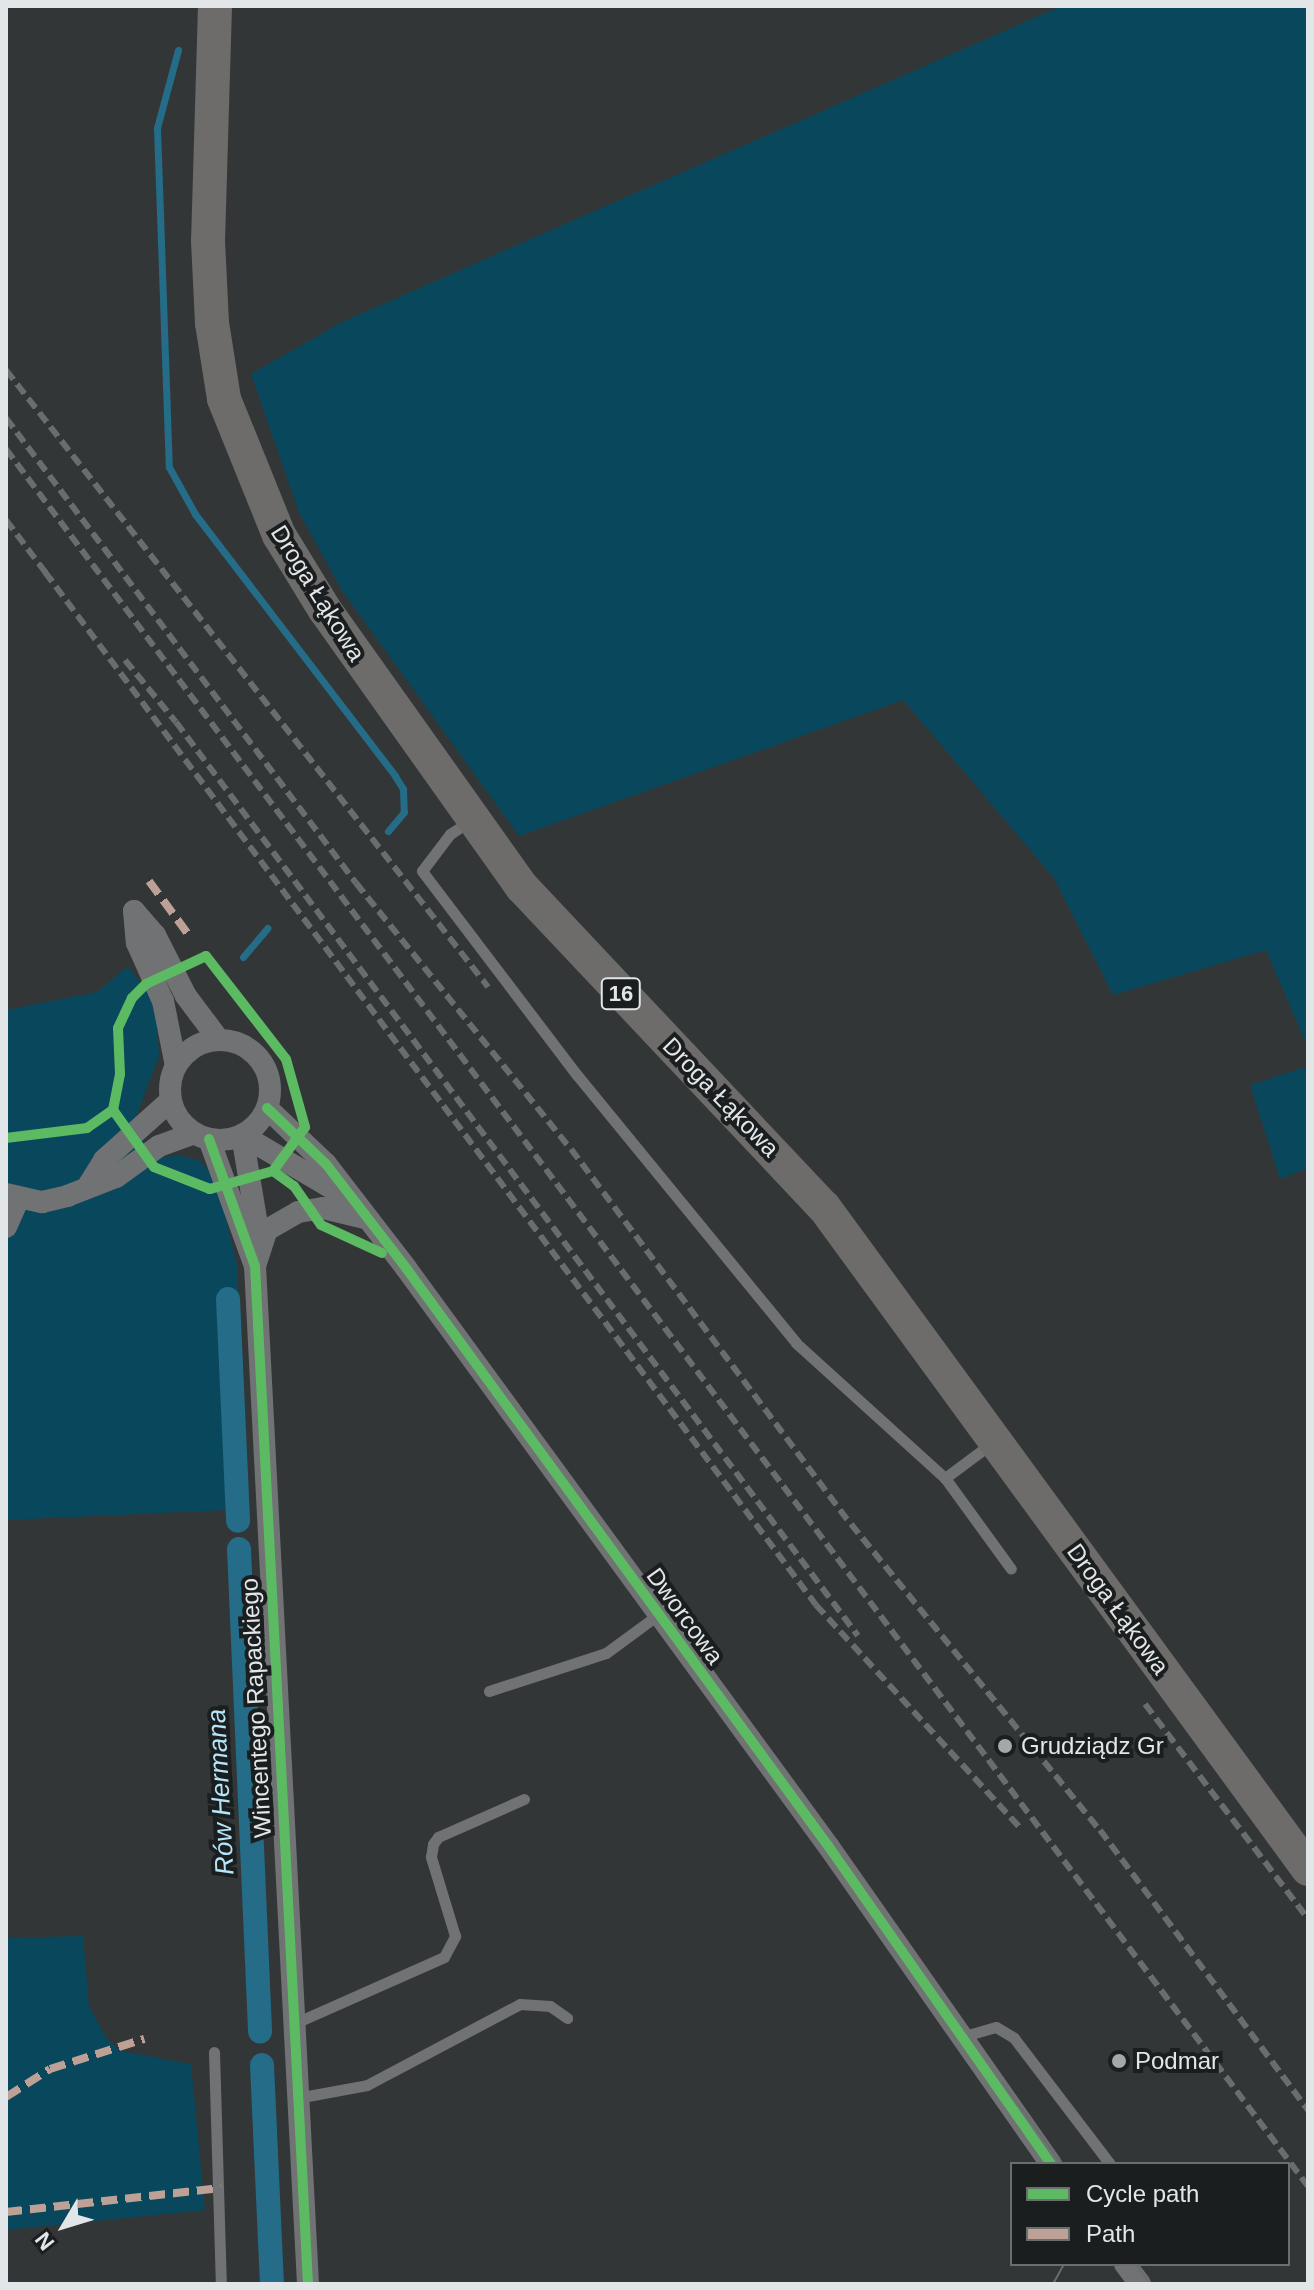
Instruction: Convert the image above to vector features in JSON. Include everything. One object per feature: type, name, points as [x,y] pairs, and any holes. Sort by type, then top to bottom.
[{"type":"main road","name":"Droga Łąkowa","points":[[215,6],[208,241],[212,323],[224,399],[279,535],[471,820],[579,950],[824,1207],[1308,1869]]},
{"type":"street","points":[[201,1136],[176,1116],[170,1101],[176,1066],[163,1001],[137,943],[134,911],[155,935],[186,996],[219,1040]]},
{"type":"street","points":[[6,1227],[12,1197],[42,1202],[116,1177],[159,1146],[201,1136],[242,1135],[267,1108],[270,1089],[258,1057],[245,1046],[219,1040],[195,1046],[176,1066]]},
{"type":"street","points":[[88,1186],[104,1160],[170,1101]]},
{"type":"street","name":"Dworcowa","points":[[267,1108],[326,1164],[348,1198],[367,1218],[659,1614],[1050,2162]]},
{"type":"street","points":[[242,1135],[260,1243],[255,1266]]},
{"type":"street","name":"Dworcowa","points":[[242,1135],[348,1198]]},
{"type":"street","name":"Wincentego Rapackiego","points":[[201,1136],[255,1266],[292,2024],[308,2284]]},
{"type":"street","points":[[260,1243],[276,1222],[298,1212],[323,1208],[367,1218]]},
{"type":"street","points":[[1127,2266],[1140,2284]]},
{"type":"lane","points":[[471,820],[450,834],[422,871],[577,1075],[796,1343],[945,1478],[1011,1569]]},
{"type":"lane","points":[[945,1478],[995,1441]]},
{"type":"lane","points":[[489,1691],[606,1653],[659,1614]]},
{"type":"lane","points":[[292,2024],[444,1957],[455,1936],[431,1857],[433,1844],[438,1837],[524,1799]]},
{"type":"lane","points":[[296,2098],[367,2085],[520,2004],[550,2006],[567,2018]]},
{"type":"lane","points":[[959,2037],[996,2027],[1014,2038],[1108,2162]]},
{"type":"lane","points":[[214,2052],[221,2284]]},
{"type":"shaded area","points":[[1061,6],[1308,6],[1308,1048],[1266,950],[1113,995],[1054,878],[903,700],[519,836],[341,589],[299,512],[251,374],[342,322]]},
{"type":"shaded area","points":[[128,966],[156,1004],[159,1056],[133,1125],[155,1158],[178,1155],[199,1160],[216,1179],[237,1264],[249,1509],[6,1520],[6,1010],[97,992]]},
{"type":"shaded area","points":[[1308,1066],[1308,1168],[1280,1179],[1250,1085]]},
{"type":"shaded area","points":[[83,1936],[89,2006],[107,2039],[121,2051],[191,2064],[205,2210],[6,2230],[6,1938]]},
{"type":"waterway","points":[[178,50],[157,128],[169,467],[195,514],[403,789],[404,812],[388,831]]},
{"type":"waterway","points":[[243,957],[267,928]]},
{"type":"waterway","name":"Rów Hermana","points":[[228,1299],[238,1521]]},
{"type":"waterway","name":"Rów Hermana","points":[[239,1549],[260,2032]]},
{"type":"waterway","name":"Rów Hermana","points":[[262,2065],[272,2284]]},
{"type":"tram line","points":[[1002,2082],[1061,2162]]},
{"type":"tram line","points":[[1053,2284],[1063,2266]]},
{"type":"tram line","points":[[1137,2266],[1150,2284]]},
{"type":"railway","points":[[6,370],[488,987]]},
{"type":"railway","points":[[6,418],[356,883],[571,1149],[851,1524],[1100,1830],[1308,2110]]},
{"type":"railway","points":[[6,449],[1308,2186]]},
{"type":"railway","points":[[6,520],[52,581]]},
{"type":"railway","points":[[45,572],[816,1605],[1022,1830]]},
{"type":"railway","points":[[125,660],[176,722],[858,1636]]},
{"type":"railway","points":[[1145,1704],[1308,1919]]},
{"type":"marked path","points":[[149,881],[188,934]]},
{"type":"marked path","points":[[6,2097],[50,2069],[144,2039]]},
{"type":"marked path","points":[[6,2212],[221,2188]]},
{"type":"cycle path","points":[[206,956],[286,1059],[305,1127],[273,1171],[210,1189],[154,1167],[113,1110],[120,1074],[118,1028],[132,998],[146,984],[206,956]]},
{"type":"cycle path","points":[[267,1108],[326,1164],[406,1268],[829,1847],[1050,2162]]},
{"type":"cycle path","points":[[6,1138],[87,1128],[113,1110]]},
{"type":"cycle path","points":[[209,1139],[255,1266],[308,2284]]},
{"type":"cycle path","points":[[273,1171],[294,1186],[321,1225],[382,1253]]},
{"type":"place","name":"Grudziądz Gr","points":[[1005,1746]]},
{"type":"place","name":"Podmar","points":[[1119,2061]]}]
